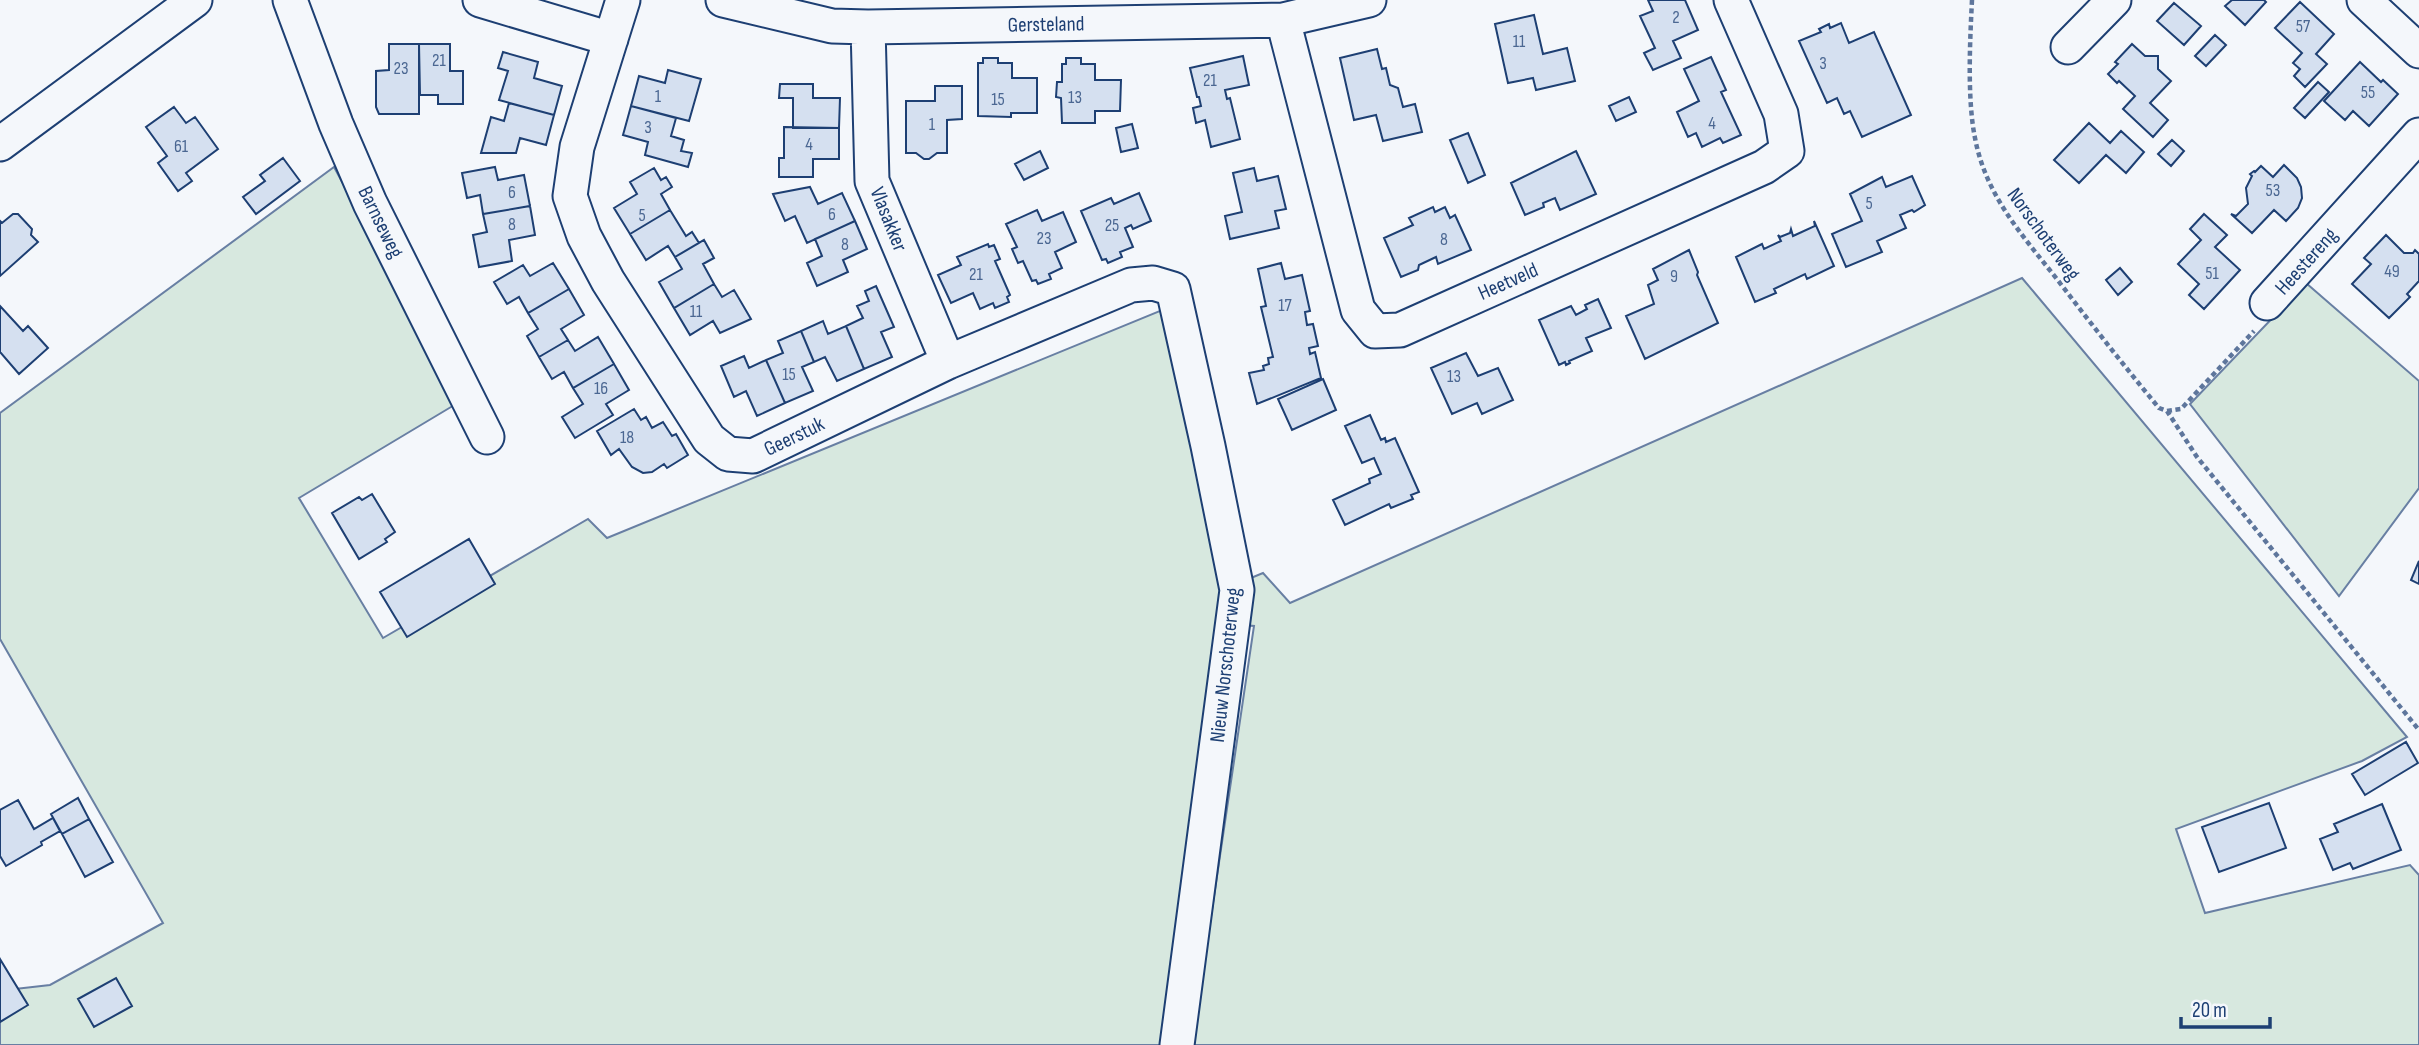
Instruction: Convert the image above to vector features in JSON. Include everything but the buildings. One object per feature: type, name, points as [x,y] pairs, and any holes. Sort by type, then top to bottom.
[{"type":"street","points":[[0,144],[195,0]]},
{"type":"street","name":"Barnseweg","points":[[290,0],[336,124],[370,203],[487,437]]},
{"type":"street","points":[[480,0],[611,39]]},
{"type":"street","name":"Geerstuk","points":[[623,0],[578,147],[570,196],[584,236],[608,281],[709,439],[728,454],[753,456],[948,362],[1131,285],[1153,283],[1173,289]]},
{"type":"street","name":"Gersteland","points":[[723,0],[832,26],[868,27],[1283,20],[1370,0]]},
{"type":"street","name":"Heetveld","points":[[1283,20],[1358,310],[1375,331],[1400,330],[1764,167],[1787,151],[1781,114],[1731,0]]},
{"type":"street","points":[[2068,47],[2114,0]]},
{"type":"street","points":[[2364,0],[2419,51]]},
{"type":"street","name":"Vlasakker","points":[[868,27],[872,181],[948,362]]},
{"type":"street","name":"Heestereng","points":[[2267,303],[2419,135]]},
{"type":"street","name":"Nieuw Norschoterweg","points":[[1173,289],[1209,446],[1237,590],[1177,1045]]},
{"type":"path","name":"Norschoterweg","points":[[1972,0],[1972,112],[1975,138],[1986,175],[2000,206],[2124,365],[2159,408],[2166,411],[2197,457],[2419,730]]},
{"type":"path","name":"Heestereng","points":[[2166,411],[2180,409],[2263,321],[2267,303]]},
{"type":"shaded area","points":[[334,167],[461,401],[299,498],[383,638],[588,519],[607,538],[1167,308],[1229,578],[1161,1045],[0,1045],[0,987],[15,989],[50,985],[163,923],[0,639],[0,413]]},
{"type":"shaded area","points":[[2022,278],[2407,737],[2362,761],[2176,829],[2205,913],[2410,865],[2419,875],[2419,1045],[1192,1045],[1254,626],[1242,625],[1246,580],[1263,573],[1290,603]]},
{"type":"shaded area","points":[[2306,283],[2419,381],[2419,488],[2339,596],[2190,404]]}]
